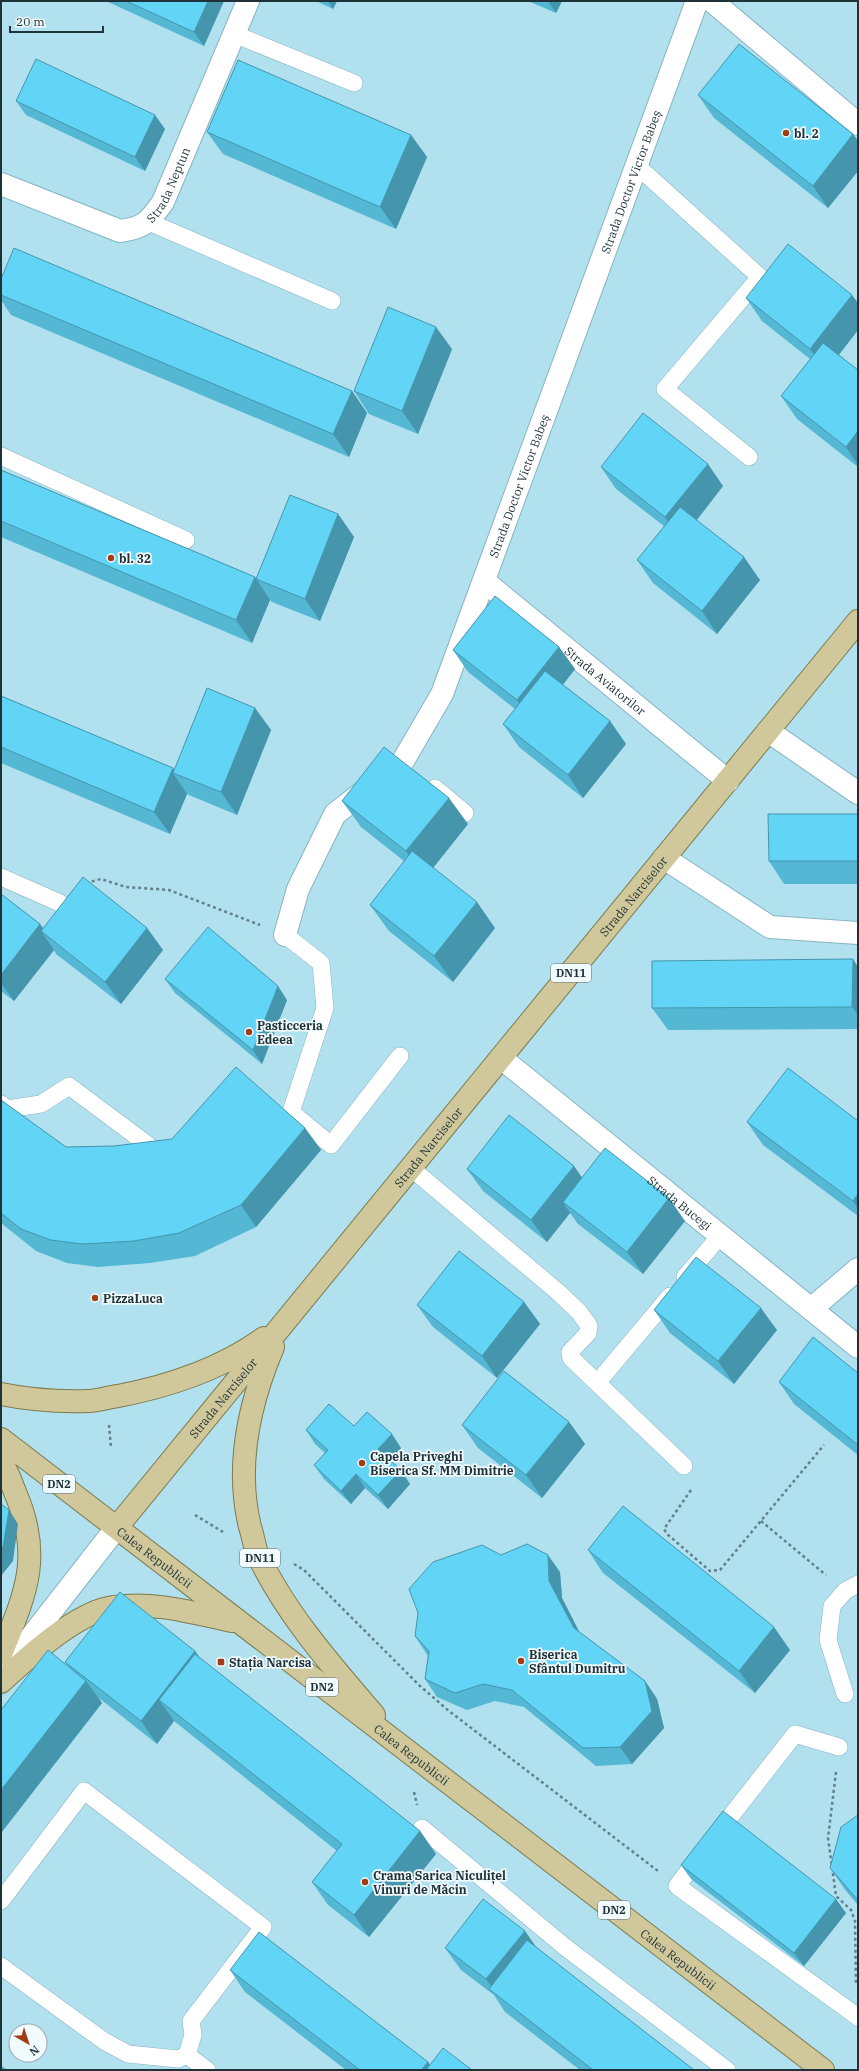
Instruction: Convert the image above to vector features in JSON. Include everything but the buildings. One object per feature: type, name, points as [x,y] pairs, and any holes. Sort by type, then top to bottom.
[{"type":"main road","name":"Strada Narciselor","points":[[117,1527],[858,621]]},
{"type":"main road","name":"DN11","points":[[1,1394],[30,1400],[90,1401],[150,1390],[201,1373],[247,1350],[283,1324]]},
{"type":"main road","name":"DN11","points":[[283,1324],[260,1380],[248,1424],[244,1466],[246,1510],[257,1552],[284,1602],[336,1670],[405,1750]]},
{"type":"main road","name":"Calea Republicii","points":[[1,1439],[823,2070]]},
{"type":"main road","points":[[1,1461],[21,1506],[29,1534],[29,1573],[22,1602],[1,1654]]},
{"type":"main road","points":[[1,1682],[27,1658],[83,1617],[113,1607],[146,1606],[182,1610],[239,1623]]},
{"type":"street","name":"Strada Neptun","points":[[1,184],[120,231],[135,229],[149,222],[162,202],[248,1]]},
{"type":"street","name":"Strada Doctor Victor Babeș","points":[[285,934],[298,889],[335,814],[414,771],[697,1]]},
{"type":"street","points":[[712,1],[858,124]]},
{"type":"street","name":"Strada Aviatorilor","points":[[484,581],[728,781]]},
{"type":"street","points":[[768,731],[858,793]]},
{"type":"street","points":[[664,858],[770,927],[858,933]]},
{"type":"street","name":"Strada Bucegi","points":[[501,1058],[858,1347]]},
{"type":"street","points":[[811,1309],[858,1269]]},
{"type":"street","name":"Strada Narciselor","points":[[1,1675],[117,1527]]},
{"type":"lane","points":[[234,34],[354,83]]},
{"type":"lane","points":[[636,165],[760,277],[665,390],[749,457]]},
{"type":"lane","points":[[149,222],[332,301]]},
{"type":"lane","points":[[1,456],[186,540]]},
{"type":"lane","points":[[414,771],[465,813]]},
{"type":"lane","points":[[1,877],[60,903]]},
{"type":"lane","points":[[285,934],[321,963],[325,1008],[291,1112],[331,1145],[400,1056]]},
{"type":"lane","points":[[1,1104],[7,1109],[41,1104],[69,1086],[148,1145]]},
{"type":"lane","points":[[411,1168],[558,1292],[582,1316],[589,1326],[588,1333],[570,1352],[571,1358],[684,1466]]},
{"type":"lane","points":[[597,1383],[720,1236]]},
{"type":"lane","points":[[845,1694],[828,1640],[832,1606],[851,1587]]},
{"type":"lane","points":[[839,1747],[796,1734],[677,1886],[858,2016]]},
{"type":"lane","points":[[1,1901],[84,1791],[263,1927],[191,2021],[193,2035],[187,2055],[178,2059],[128,2054],[104,2042],[1,1966]]},
{"type":"lane","points":[[422,1828],[565,1947],[727,2070]]},
{"type":"lane","points":[[187,2055],[207,2070]]},
{"type":"path","points":[[60,903],[85,883],[101,879],[126,886],[169,890],[285,934]]},
{"type":"path","points":[[684,1466],[698,1477],[664,1529],[667,1534],[710,1571],[720,1570],[824,1445]]},
{"type":"path","points":[[195,1515],[257,1552],[284,1557],[304,1570],[317,1586],[420,1686],[449,1711],[677,1886]]},
{"type":"path","points":[[761,1521],[851,1587]]},
{"type":"path","points":[[839,1747],[828,1838],[836,1896],[851,1910],[855,1920],[858,2016]]},
{"type":"place","name":"bl. 2","points":[[786,133]]},
{"type":"place","name":"bl. 32","points":[[111,558]]},
{"type":"place","name":"Pasticceria Edeea","points":[[249,1032]]},
{"type":"place","name":"PizzaLuca","points":[[95,1298]]},
{"type":"place","name":"Capela Priveghi Biserica Sf. MM Dimitrie","points":[[362,1463]]},
{"type":"place","name":"Biserica Sfântul Dumitru","points":[[521,1661]]},
{"type":"place","name":"Stația Narcisa","points":[[221,1662]]},
{"type":"place","name":"Crama Sarica Niculițel Vinuri de Măcin","points":[[365,1882]]}]
